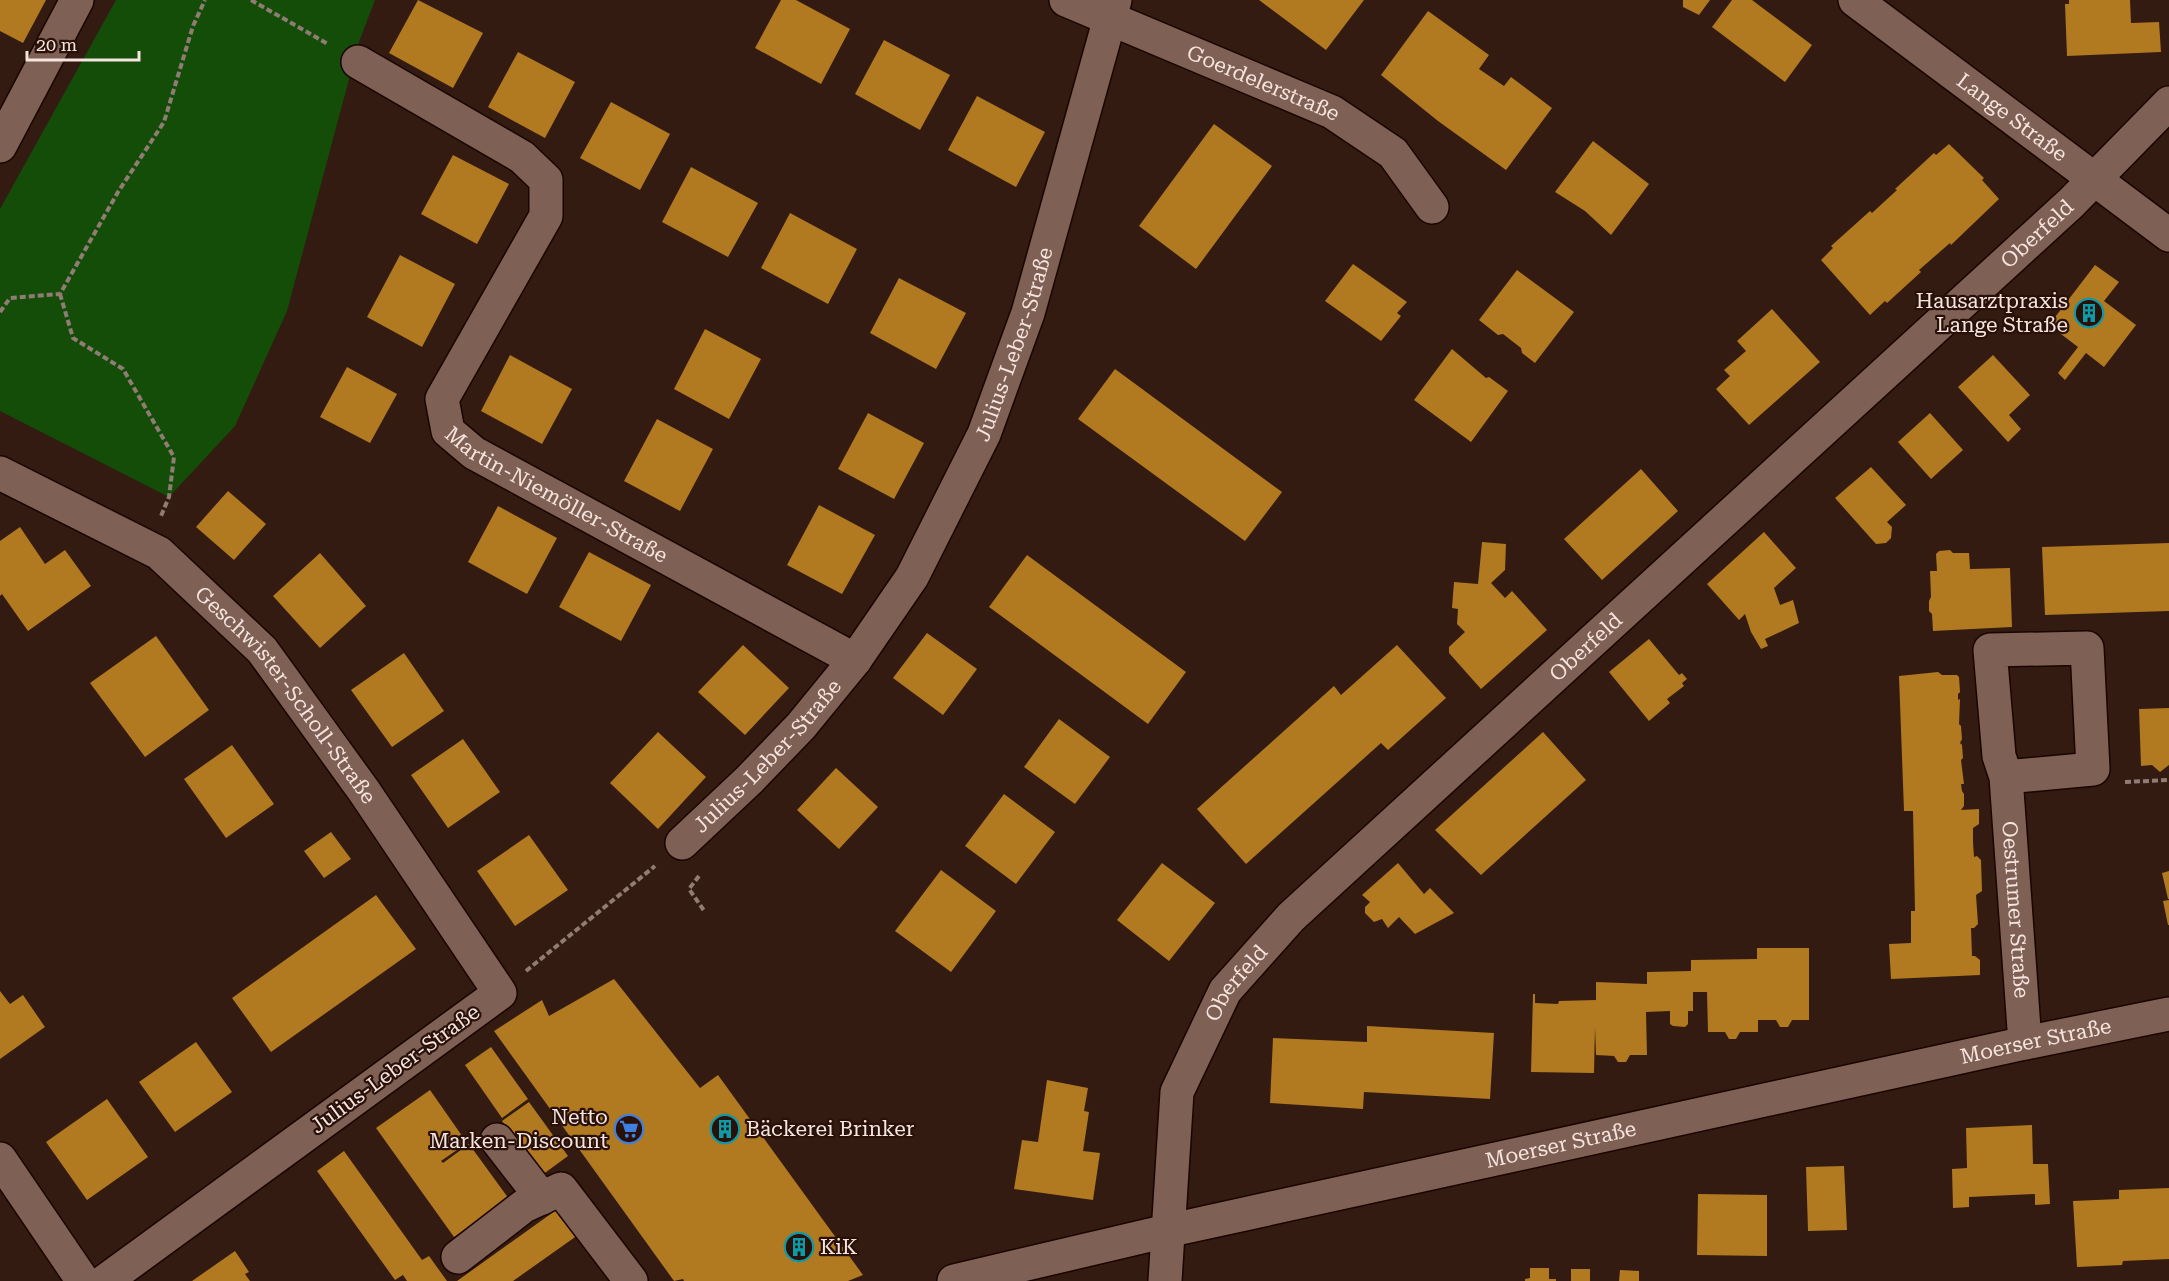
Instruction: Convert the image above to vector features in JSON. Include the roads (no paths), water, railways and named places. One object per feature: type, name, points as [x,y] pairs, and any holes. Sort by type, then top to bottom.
[{"type":"street","points":[[0,146],[77,0]]},
{"type":"street","name":"Goerdelerstraße","points":[[1066,0],[1112,9],[1332,112],[1393,153],[1432,207]]},
{"type":"street","name":"Lange Straße","points":[[1855,0],[2169,235]]},
{"type":"street","name":"Julius-Leber-Straße","points":[[682,843],[749,780],[801,726],[855,660],[912,577],[984,434],[1028,313],[1112,9]]},
{"type":"street","name":"Martin-Niemöller-Straße","points":[[358,62],[522,157],[546,180],[546,216],[442,399],[448,431],[474,453],[855,660]]},
{"type":"street","name":"Oberfeld","points":[[1165,1281],[1177,1092],[1225,991],[1291,917],[2044,228],[2169,103]]},
{"type":"street","name":"Geschwister-Scholl-Straße","points":[[0,473],[159,553],[262,650],[364,791],[500,993]]},
{"type":"street","name":"Oestrumer Straße","points":[[2006,777],[2093,770],[2087,648],[1990,650],[1999,756],[2006,777],[2025,1043]]},
{"type":"street","name":"Julius-Leber-Straße","points":[[105,1281],[500,993]]},
{"type":"street","name":"Moerser Straße","points":[[954,1281],[1167,1231],[2025,1043],[2169,1014]]},
{"type":"street","points":[[497,1140],[542,1198]]},
{"type":"street","points":[[0,1160],[83,1281]]},
{"type":"street","points":[[458,1257],[524,1206],[561,1189],[631,1281]]},
{"type":"place","name":"Hausarztpraxis Lange Straße","points":[[2089,313]]},
{"type":"place","name":"Netto Marken-Discount","points":[[629,1129]]},
{"type":"place","name":"Bäckerei Brinker","points":[[725,1129]]},
{"type":"place","name":"KiK","points":[[799,1247]]}]
